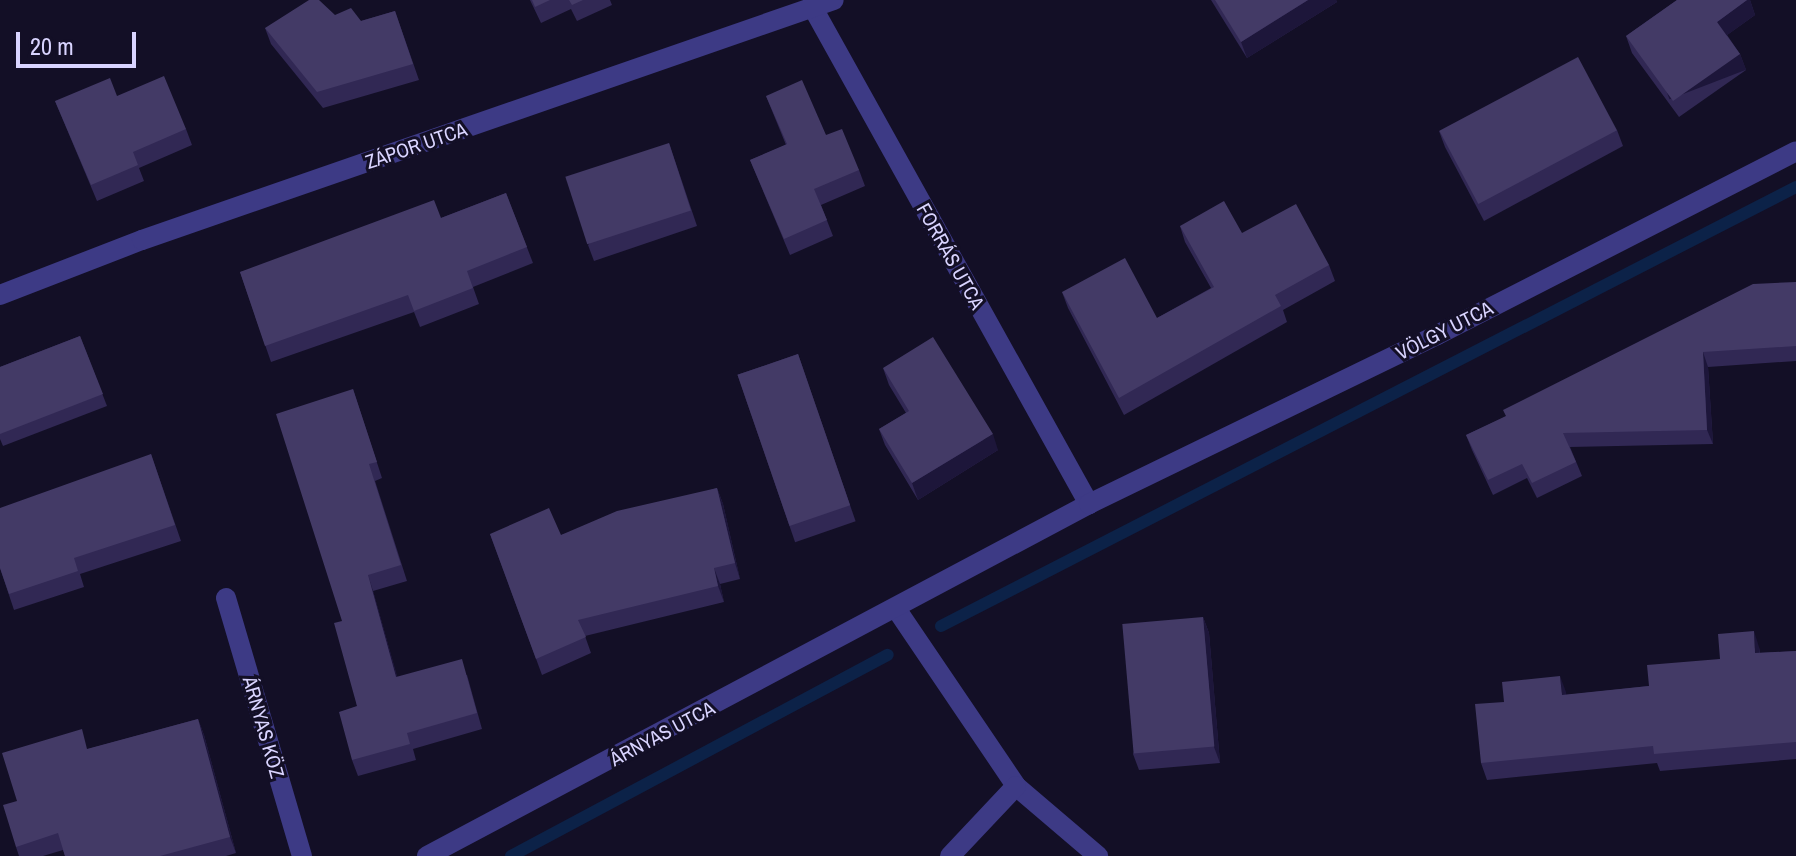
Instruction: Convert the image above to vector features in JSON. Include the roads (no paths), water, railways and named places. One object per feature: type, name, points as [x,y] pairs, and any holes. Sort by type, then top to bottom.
[{"type":"street","name":"ZÁPOR UTCA","points":[[0,295],[142,240],[834,0]]},
{"type":"street","name":"FORRÁS UTCA","points":[[813,8],[1089,504]]},
{"type":"street","name":"VÖLGY UTCA","points":[[1089,504],[1437,335],[1796,151]]},
{"type":"street","name":"ÁRNYAS UTCA","points":[[427,856],[897,610],[1089,504]]},
{"type":"street","name":"ÁRNYAS KÖZ","points":[[226,598],[302,856]]},
{"type":"street","points":[[897,610],[1016,786],[1098,856]]},
{"type":"street","points":[[950,856],[1016,786]]},
{"type":"waterway","points":[[941,626],[1796,187]]},
{"type":"waterway","points":[[511,856],[888,655]]}]
